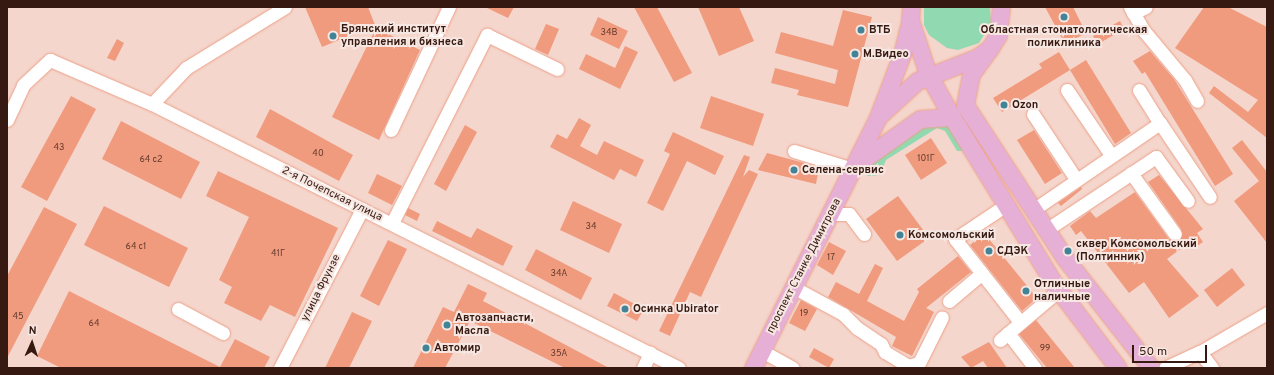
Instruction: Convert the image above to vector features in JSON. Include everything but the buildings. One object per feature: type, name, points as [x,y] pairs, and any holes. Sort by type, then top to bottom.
[{"type":"main road","points":[[1001,7],[998,35],[971,74],[965,91],[965,105],[1046,230],[1151,368]]},
{"type":"main road","points":[[910,17],[934,56],[963,61]]},
{"type":"main road","points":[[910,17],[928,74],[952,117],[1059,290],[1118,368]]},
{"type":"main road","name":"проспект Станке Димитрова","points":[[753,368],[855,166],[878,117],[902,54],[910,17]]},
{"type":"main road","points":[[878,117],[928,74],[963,61],[990,48]]},
{"type":"main road","name":"проспект Станке Димитрова","points":[[855,166],[920,119],[952,117]]},
{"type":"street","points":[[152,104],[186,68],[285,7]]},
{"type":"street","points":[[391,130],[449,7]]},
{"type":"street","points":[[1146,7],[1131,10],[1185,80],[1197,101]]},
{"type":"street","points":[[392,224],[487,35],[557,69]]},
{"type":"street","name":"2-я Почепская улица","points":[[7,120],[23,85],[50,60],[152,104],[679,368]]},
{"type":"street","points":[[1067,90],[1111,155]]},
{"type":"street","points":[[1139,90],[1210,198]]},
{"type":"street","points":[[1033,114],[1076,179]]},
{"type":"street","points":[[1033,210],[1111,155],[1160,123]]},
{"type":"street","points":[[794,151],[855,166]]},
{"type":"street","points":[[1046,230],[1156,157],[1188,201]]},
{"type":"street","points":[[1131,173],[1175,234]]},
{"type":"street","points":[[1006,205],[955,239],[1020,322]]},
{"type":"street","name":"улица Фрунзе","points":[[280,368],[362,209]]},
{"type":"street","points":[[831,214],[849,214],[864,234]]},
{"type":"street","points":[[949,301],[982,273]]},
{"type":"street","points":[[794,287],[843,314],[857,328],[881,344],[885,352],[908,366],[919,363],[942,317]]},
{"type":"street","points":[[1035,368],[1004,336],[1059,290]]},
{"type":"street","points":[[178,309],[223,333]]},
{"type":"street","points":[[1165,368],[1200,352],[1267,313]]},
{"type":"street","points":[[762,351],[793,368]]},
{"type":"street","points":[[1200,352],[1212,368]]},
{"type":"street","points":[[643,368],[650,353]]},
{"type":"green space","points":[[924,7],[990,7],[991,24],[979,43],[958,50],[947,48],[929,35],[924,25]]},
{"type":"green space","points":[[923,125],[952,126],[963,151],[957,151],[945,131],[937,128],[886,160],[880,175],[868,176],[864,170],[868,163]]},
{"type":"place","name":"Областная стоматологическая поликлиника","points":[[1064,17]]},
{"type":"place","name":"ВТБ","points":[[861,30]]},
{"type":"place","name":"Брянский институт управления и бизнеса","points":[[333,36]]},
{"type":"place","name":"М.Видео","points":[[855,54]]},
{"type":"place","name":"Ozon","points":[[1004,105]]},
{"type":"place","name":"Селена-сервис","points":[[794,170]]},
{"type":"place","name":"Комсомольский","points":[[900,235]]},
{"type":"place","name":"СДЭК","points":[[989,251]]},
{"type":"place","name":"сквер Комсомольский (Полтинник)","points":[[1068,251]]},
{"type":"place","name":"Отличные наличные","points":[[1026,291]]},
{"type":"place","name":"Осинка Ubirator","points":[[625,309]]},
{"type":"place","name":"Автозапчасти, Масла","points":[[447,325]]},
{"type":"place","name":"Автомир","points":[[426,348]]}]
